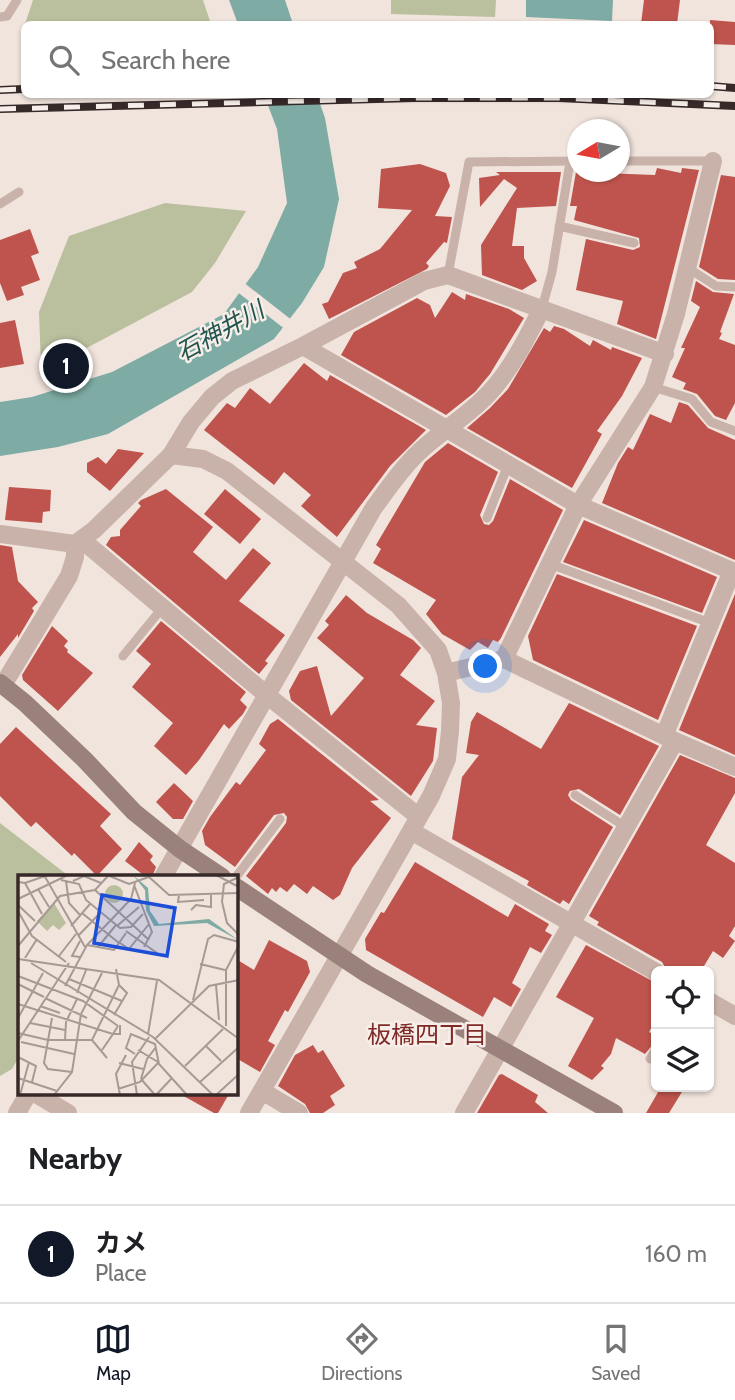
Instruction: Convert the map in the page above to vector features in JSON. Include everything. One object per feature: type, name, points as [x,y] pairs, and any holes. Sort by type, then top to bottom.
[{"type":"street","points":[[504,659],[578,505],[653,387],[665,354],[688,268],[713,161]]},
{"type":"street","points":[[219,875],[180,849],[134,812],[85,760],[1,684],[69,576],[79,542],[171,455],[191,422],[212,397],[232,381],[424,281],[448,275],[665,354]]},
{"type":"street","points":[[164,875],[373,509],[395,478],[417,454],[445,429],[468,414],[491,391],[519,356],[542,308]]},
{"type":"street","points":[[303,346],[578,505],[734,572],[710,623],[669,739],[626,827],[464,1113]]},
{"type":"street","points":[[171,455],[203,459],[227,471],[398,605],[438,650],[446,673],[451,703],[446,759],[415,824],[249,1113]]},
{"type":"street","points":[[0,534],[79,542],[163,607],[415,824],[570,924],[651,969]]},
{"type":"street","points":[[446,673],[504,659],[669,739],[735,767]]},
{"type":"street","points":[[238,888],[367,974],[614,1113]]},
{"type":"street","points":[[714,1005],[735,1016]]},
{"type":"street","points":[[262,1091],[299,1113]]},
{"type":"street","points":[[16,1113],[26,1096]]},
{"type":"street","points":[[39,1096],[68,1113]]},
{"type":"lane","points":[[0,17],[7,16],[17,0]]},
{"type":"lane","points":[[630,161],[713,161]]},
{"type":"lane","points":[[448,275],[469,162],[567,162]]},
{"type":"lane","points":[[542,308],[552,272],[569,182]]},
{"type":"lane","points":[[0,204],[19,192]]},
{"type":"lane","points":[[559,226],[634,243]]},
{"type":"lane","points":[[688,268],[716,286],[735,287]]},
{"type":"lane","points":[[653,387],[692,399],[710,422],[735,431]]},
{"type":"lane","points":[[487,518],[508,465]]},
{"type":"lane","points":[[550,564],[710,623]]},
{"type":"lane","points":[[123,656],[163,607]]},
{"type":"lane","points":[[575,795],[626,827]]},
{"type":"lane","points":[[238,875],[280,819]]},
{"type":"green space","points":[[33,0],[203,0],[210,21],[26,21]]},
{"type":"green space","points":[[391,0],[496,0],[495,17],[391,14]]},
{"type":"green space","points":[[165,203],[246,211],[215,263],[192,292],[66,359],[41,366],[39,312],[69,236]]},
{"type":"green space","points":[[0,823],[67,875],[18,875],[18,1059],[12,1069],[0,1076]]},
{"type":"water","points":[[229,0],[285,0],[292,21],[237,21]]},
{"type":"water","points":[[526,0],[613,0],[612,21],[526,17]]},
{"type":"water","name":"石神井川","points":[[265,98],[318,98],[325,118],[339,199],[324,267],[302,303],[274,339],[108,434],[58,447],[0,456],[0,402],[32,397],[112,372],[224,314],[258,267],[287,203],[277,129]]},
{"type":"pier","points":[[243,282],[293,321],[286,330],[236,291]]},
{"type":"building","points":[[644,0],[680,0],[677,21],[641,21]]},
{"type":"building","points":[[710,20],[735,22],[735,45],[714,44],[714,21]]},
{"type":"building","points":[[420,164],[446,173],[450,186],[435,216],[452,217],[447,243],[444,242],[426,263],[429,266],[427,269],[329,319],[322,304],[328,302],[343,273],[357,268],[354,262],[380,249],[412,210],[378,208],[381,169]]},
{"type":"building","points":[[657,168],[681,173],[682,168],[699,170],[656,339],[617,324],[623,301],[576,290],[586,239],[633,250],[640,247],[639,238],[574,220],[577,206],[570,206],[574,182],[630,182],[630,174],[655,175]]},
{"type":"building","points":[[496,172],[561,172],[556,206],[517,208],[512,246],[524,246],[524,258],[537,281],[522,290],[482,275],[481,245],[517,188],[504,179],[480,207],[479,178],[500,175]]},
{"type":"building","points":[[721,175],[735,177],[735,280],[718,279],[699,267]]},
{"type":"building","points":[[30,229],[39,253],[31,256],[40,280],[21,287],[24,295],[7,301],[0,283],[0,240]]},
{"type":"building","points":[[696,281],[713,292],[734,294],[719,339],[735,345],[735,403],[726,420],[715,416],[697,394],[683,389],[686,383],[672,377],[685,348],[681,348],[700,307],[691,301]]},
{"type":"building","points":[[452,292],[465,300],[466,294],[509,309],[524,318],[490,374],[475,392],[446,415],[341,355],[354,332],[417,298],[430,305],[435,318]]},
{"type":"building","points":[[15,320],[24,364],[0,368],[0,323]]},
{"type":"building","points":[[554,326],[564,329],[590,346],[593,340],[611,350],[612,347],[642,358],[622,396],[597,431],[602,434],[572,488],[467,428],[508,389],[544,328],[550,332]]},
{"type":"building","points":[[304,363],[327,381],[330,375],[426,430],[390,466],[337,537],[301,506],[311,495],[284,472],[274,485],[204,430],[227,403],[235,408],[250,388],[270,404]]},
{"type":"building","points":[[679,402],[688,405],[708,428],[735,440],[735,560],[602,503],[618,463],[628,447],[633,450],[650,414],[671,423]]},
{"type":"building","points":[[448,443],[498,472],[480,515],[484,524],[489,525],[493,521],[510,479],[563,510],[501,638],[498,642],[493,640],[488,648],[478,642],[470,650],[442,634],[426,614],[436,600],[373,563],[381,549],[376,545],[425,462]]},
{"type":"building","points":[[118,449],[144,453],[110,491],[87,472],[87,463],[98,457],[106,464]]},
{"type":"building","points":[[9,487],[51,490],[50,511],[43,512],[42,523],[5,520]]},
{"type":"building","points":[[166,489],[213,527],[193,552],[226,580],[253,548],[271,563],[239,601],[285,635],[265,661],[268,663],[259,674],[106,545],[111,537],[120,536],[120,530],[141,506],[138,503],[141,500]]},
{"type":"building","points":[[225,489],[261,519],[240,544],[204,514]]},
{"type":"building","points":[[584,520],[717,577],[702,613],[563,562]]},
{"type":"building","points":[[0,545],[12,547],[18,581],[38,602],[32,608],[34,611],[18,638],[18,634],[0,657]]},
{"type":"building","points":[[557,574],[697,626],[658,720],[533,660],[528,636]]},
{"type":"building","points":[[735,594],[735,755],[679,730]]},
{"type":"building","points":[[346,595],[367,613],[413,640],[421,648],[400,675],[435,701],[416,725],[437,728],[433,761],[411,796],[291,700],[289,691],[300,671],[317,666],[331,716],[364,678],[317,638],[329,625],[325,621]]},
{"type":"building","points":[[161,621],[246,692],[240,700],[247,707],[243,714],[229,729],[224,724],[186,775],[154,746],[173,723],[132,687],[151,664],[136,651]]},
{"type":"building","points":[[52,626],[68,641],[64,646],[67,652],[93,673],[58,711],[23,680],[22,675]]},
{"type":"building","points":[[569,703],[659,746],[620,815],[579,789],[570,791],[568,795],[571,800],[613,827],[569,904],[563,900],[560,904],[527,885],[529,881],[452,839],[462,777],[479,755],[466,753],[471,722],[477,712],[541,749]]},
{"type":"building","points":[[278,719],[379,800],[370,801],[391,818],[352,868],[340,895],[333,900],[313,886],[307,894],[294,884],[287,892],[280,887],[276,892],[272,888],[268,894],[246,876],[286,823],[287,817],[284,813],[274,815],[235,867],[205,845],[202,831],[210,817],[236,782],[240,785],[266,750],[259,744],[270,724]]},
{"type":"building","points":[[16,727],[111,814],[100,826],[122,849],[98,875],[74,853],[72,856],[36,822],[31,827],[0,796],[0,744]]},
{"type":"building","points":[[680,755],[735,778],[735,793],[706,845],[735,863],[735,926],[729,936],[735,941],[723,958],[713,951],[704,966],[664,966],[662,962],[597,925],[599,922],[589,916]]},
{"type":"building","points":[[174,783],[193,801],[183,819],[173,819],[156,802]]},
{"type":"building","points":[[139,842],[153,856],[150,860],[156,867],[153,875],[143,875],[125,861]]},
{"type":"building","points":[[415,862],[508,917],[515,904],[549,924],[545,931],[552,935],[541,953],[530,947],[512,983],[521,989],[511,1007],[494,997],[483,1017],[366,950],[365,939]]},
{"type":"building","points":[[269,940],[307,961],[310,972],[268,1041],[275,1045],[260,1072],[238,1059],[238,960],[254,970]]},
{"type":"building","points":[[586,945],[651,980],[651,1047],[645,1054],[616,1038],[611,1054],[601,1066],[604,1068],[592,1080],[568,1066],[594,1018],[556,997]]},
{"type":"building","points":[[313,1045],[318,1053],[323,1050],[345,1086],[330,1096],[335,1105],[323,1113],[310,1113],[305,1104],[278,1086],[295,1055]]},
{"type":"building","points":[[502,1074],[538,1095],[535,1102],[548,1113],[477,1113]]},
{"type":"building","points":[[658,1092],[682,1092],[669,1113],[646,1113]]},
{"type":"building","points":[[184,1096],[228,1096],[218,1113]]},
{"type":"railway","points":[[714,86],[735,88]]},
{"type":"railway","points":[[0,90],[21,89]]},
{"type":"railway","points":[[0,109],[414,98],[559,98],[735,106]]},
{"type":"place","name":"カメ","points":[[66,366]]},
{"type":"district","name":"板橋四丁目","points":[[427,1034]]}]
